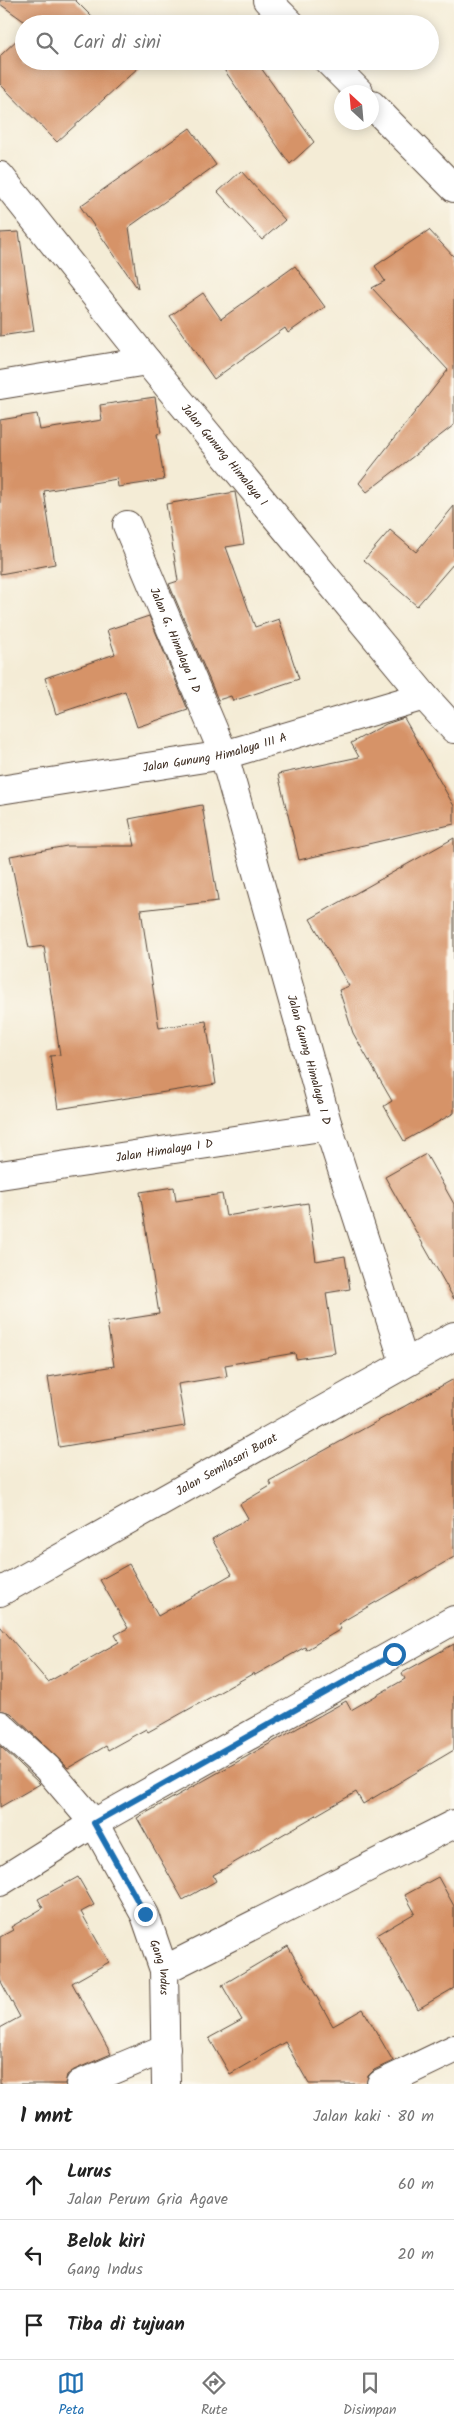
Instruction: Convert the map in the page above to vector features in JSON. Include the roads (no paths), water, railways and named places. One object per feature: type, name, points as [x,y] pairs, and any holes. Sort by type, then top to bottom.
[{"type":"street","points":[[267,0],[282,15]]},
{"type":"street","points":[[337,70],[352,85]]},
{"type":"street","points":[[379,112],[454,188]]},
{"type":"street","name":"Jalan Gunung Himalaya I","points":[[0,176],[147,362],[424,696],[454,729]]},
{"type":"street","points":[[0,385],[147,362]]},
{"type":"street","name":"Jalan G. Himalaya I D","points":[[127,526],[224,755]]},
{"type":"street","name":"Jalan Gunung Himalaya III A","points":[[0,790],[224,755],[424,696]]},
{"type":"street","name":"Jalan Gunng Himalaya I D","points":[[224,755],[328,1126],[404,1362]]},
{"type":"street","name":"Jalan Himalaya I D","points":[[0,1175],[328,1126]]},
{"type":"street","name":"Jalan Semilasari Barat","points":[[0,1592],[404,1362],[454,1336]]},
{"type":"street","points":[[0,1882],[94,1823],[454,1620]]},
{"type":"street","name":"Gang Indus","points":[[0,1725],[47,1768],[94,1823],[145,1914],[164,1970],[166,2084]]},
{"type":"street","points":[[164,1970],[454,1824]]},
{"type":"street","points":[[80,2084],[166,2048]]},
{"type":"street","points":[[381,2084],[454,2049]]}]
